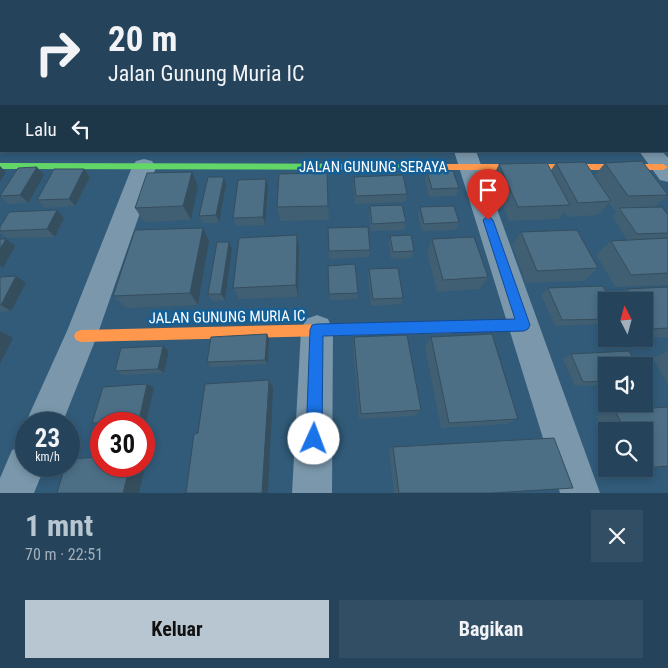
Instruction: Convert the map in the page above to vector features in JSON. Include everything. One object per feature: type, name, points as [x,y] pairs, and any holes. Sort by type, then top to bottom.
[{"type":"street","name":"JALAN GUNUNG SERAYA","points":[[0,166],[144,167],[468,159],[660,164]]},
{"type":"street","points":[[468,159],[580,493]]},
{"type":"street","points":[[48,412],[81,336],[144,167]]},
{"type":"street","name":"JALAN GUNUNG MURIA IC","points":[[81,336],[524,325]]},
{"type":"street","points":[[312,493],[317,330]]},
{"type":"street","points":[[14,493],[21,477]]},
{"type":"building","points":[[642,161],[668,195],[628,196],[605,163]]},
{"type":"building","points":[[585,162],[611,201],[578,203],[556,163]]},
{"type":"building","points":[[547,163],[570,205],[518,207],[499,164]]},
{"type":"building","points":[[37,167],[20,195],[0,196],[18,168]]},
{"type":"building","points":[[54,169],[84,169],[69,199],[37,200]]},
{"type":"building","points":[[427,171],[453,171],[459,188],[432,189]]},
{"type":"building","points":[[192,172],[183,206],[135,208],[147,173]]},
{"type":"building","points":[[327,173],[328,206],[277,207],[279,174]]},
{"type":"building","points":[[403,175],[407,194],[356,196],[354,177]]},
{"type":"building","points":[[208,177],[224,177],[216,215],[199,216]]},
{"type":"building","points":[[266,179],[263,217],[233,218],[238,180]]},
{"type":"building","points":[[402,205],[406,222],[372,224],[370,206]]},
{"type":"building","points":[[454,206],[459,222],[424,224],[420,207]]},
{"type":"building","points":[[662,207],[668,215],[668,233],[637,234],[619,208]]},
{"type":"building","points":[[57,210],[47,229],[0,231],[0,227],[9,212]]},
{"type":"building","points":[[368,227],[370,250],[329,251],[328,228]]},
{"type":"building","points":[[203,228],[190,293],[113,296],[135,230]]},
{"type":"building","points":[[577,230],[598,268],[537,271],[521,232]]},
{"type":"building","points":[[297,235],[296,285],[233,288],[239,238]]},
{"type":"building","points":[[411,235],[414,251],[393,252],[390,236]]},
{"type":"building","points":[[474,237],[488,277],[443,280],[432,239]]},
{"type":"building","points":[[668,238],[668,273],[631,275],[611,241]]},
{"type":"building","points":[[0,239],[6,239],[0,249]]},
{"type":"building","points":[[217,242],[229,242],[221,294],[208,294]]},
{"type":"building","points":[[355,264],[358,293],[329,294],[328,266]]},
{"type":"building","points":[[398,268],[403,298],[373,299],[369,269]]},
{"type":"building","points":[[16,276],[1,305],[0,305],[0,277]]},
{"type":"building","points":[[603,286],[606,292],[598,292],[598,319],[562,320],[548,288]]},
{"type":"building","points":[[668,287],[668,328],[653,329],[653,292],[629,292],[627,289]]},
{"type":"building","points":[[267,334],[265,360],[207,362],[211,337]]},
{"type":"building","points":[[492,334],[518,419],[449,423],[431,337]]},
{"type":"building","points":[[407,335],[421,410],[361,414],[354,337]]},
{"type":"building","points":[[163,346],[158,369],[115,371],[121,348]]},
{"type":"building","points":[[629,351],[632,357],[598,357],[598,381],[583,382],[571,354]]},
{"type":"building","points":[[269,380],[262,493],[186,493],[194,434],[198,433],[205,384]]},
{"type":"building","points":[[147,384],[141,412],[95,412],[103,387]]},
{"type":"building","points":[[668,407],[668,466],[653,467],[653,422],[621,422],[616,412],[653,412],[653,408]]},
{"type":"building","points":[[554,438],[573,488],[492,493],[399,493],[393,447]]},
{"type":"building","points":[[80,458],[90,458],[90,477],[127,477],[123,493],[57,493],[62,477],[80,477]]},
{"type":"traffic: fast","points":[[0,166],[419,167]]},
{"type":"traffic: slow","points":[[419,167],[663,167]]},
{"type":"traffic: slow","points":[[81,336],[453,327]]},
{"type":"traffic: jam","points":[[453,327],[523,325]]},
{"type":"route","points":[[314,439],[317,330],[524,325],[488,220]]}]
